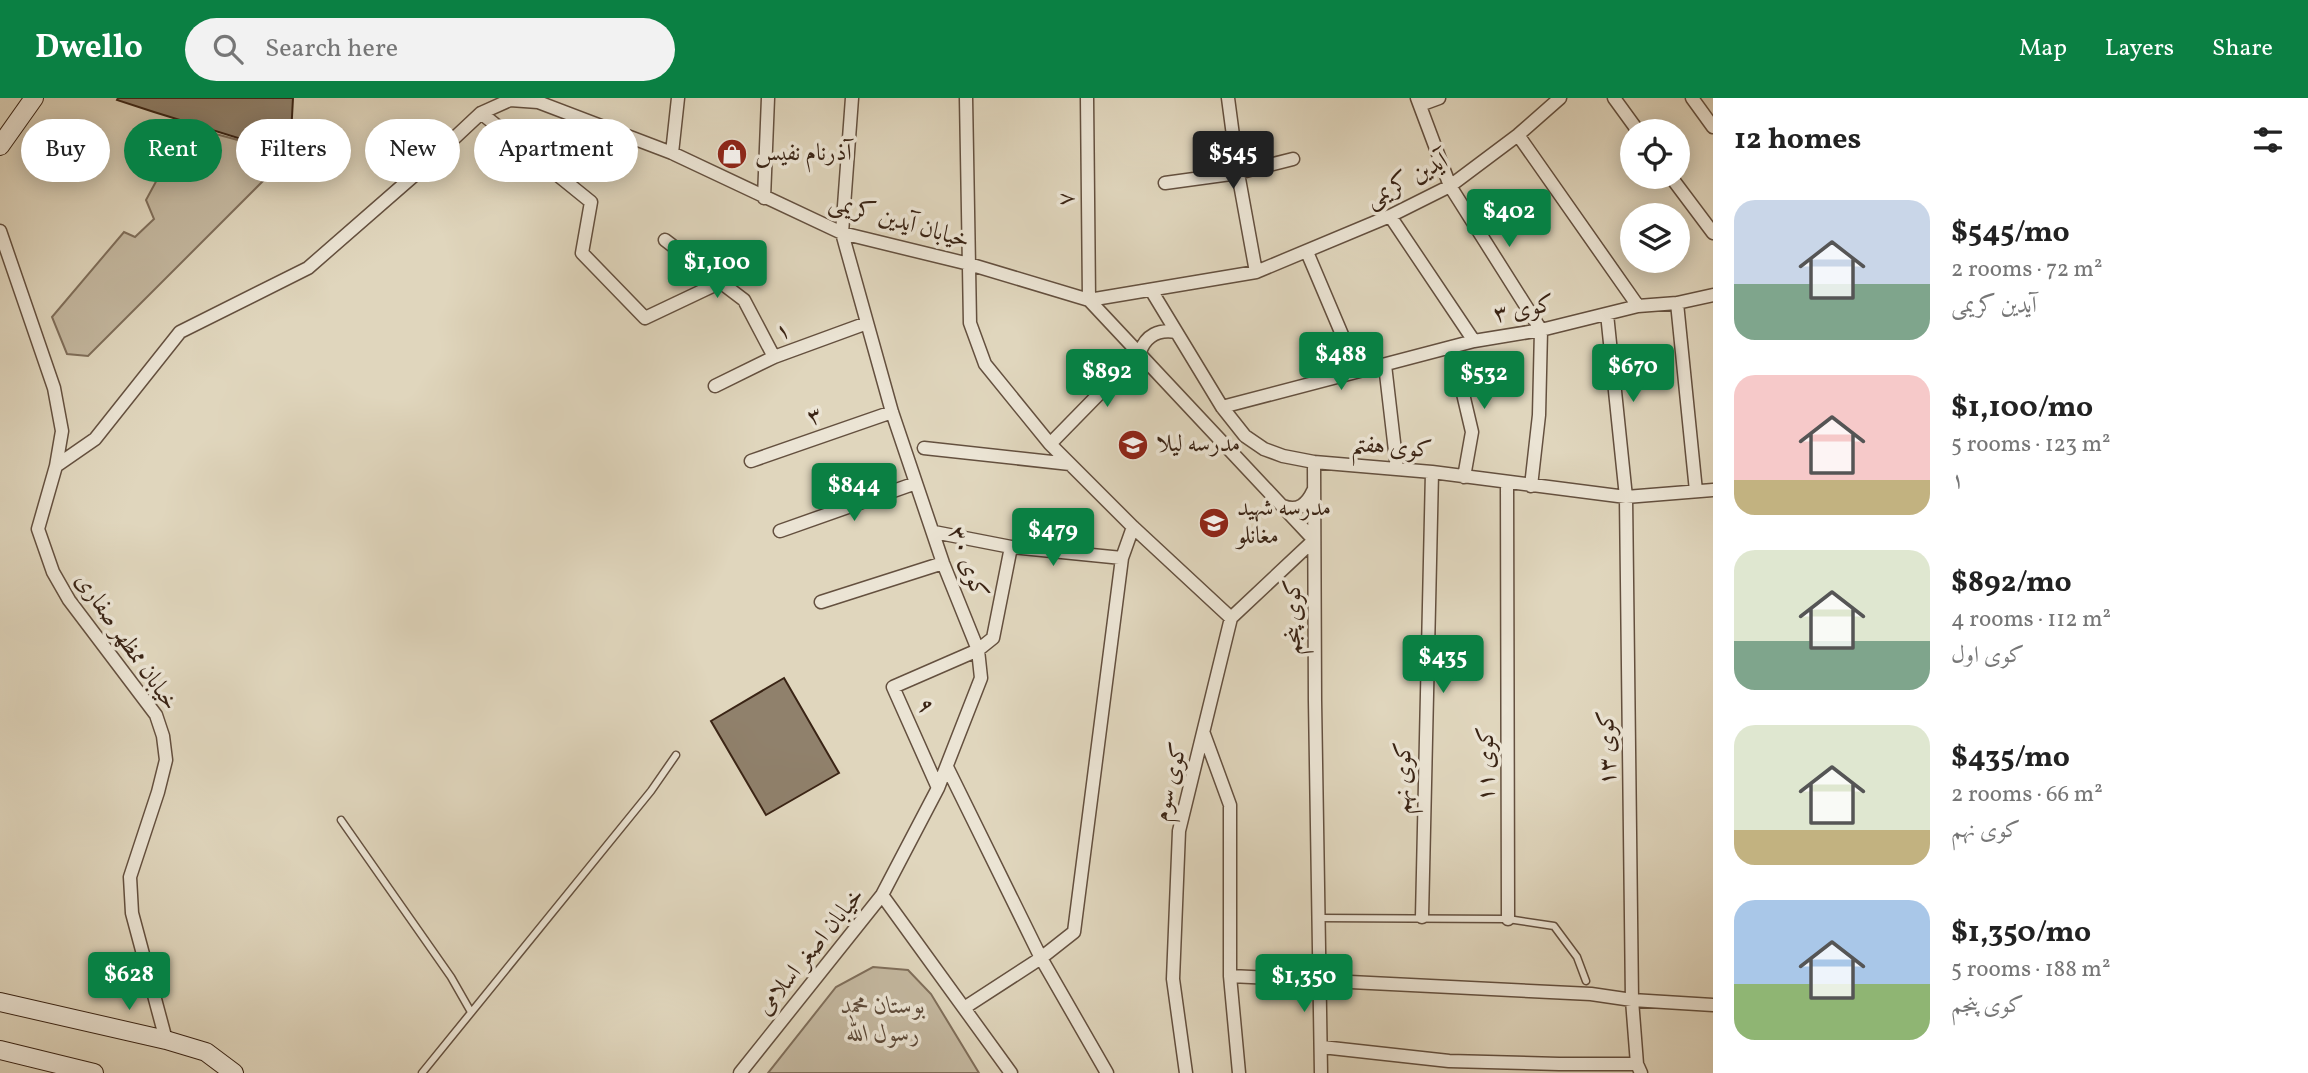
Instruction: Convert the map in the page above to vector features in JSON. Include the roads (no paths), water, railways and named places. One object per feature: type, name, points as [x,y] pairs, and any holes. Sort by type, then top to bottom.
[{"type":"main road","points":[[0,146],[34,98]]},
{"type":"main road","points":[[0,1002],[166,1040],[206,1052],[234,1073]]},
{"type":"main road","points":[[0,1050],[94,1073]]},
{"type":"street","points":[[672,153],[678,98]]},
{"type":"street","points":[[764,198],[768,98]]},
{"type":"street","name":"کوی ۳۰","points":[[852,98],[842,233],[892,412],[943,563],[978,650],[981,678],[938,788],[882,895]]},
{"type":"street","points":[[966,98],[970,323],[985,364],[1050,444],[1133,527],[1231,618],[1314,540],[1089,300]]},
{"type":"street","name":"۷","points":[[1087,98],[1089,300]]},
{"type":"street","points":[[1228,98],[1256,272]]},
{"type":"street","points":[[1439,98],[1418,102],[1450,186],[1541,330],[1539,415],[1531,485]]},
{"type":"street","name":"آیدین کریمی","points":[[1089,300],[1256,272],[1307,252],[1450,186],[1518,135],[1560,98]]},
{"type":"street","points":[[1614,98],[1629,119]]},
{"type":"street","points":[[1692,98],[1713,127]]},
{"type":"street","name":"خیابان آیدین کریمی","points":[[56,466],[95,439],[180,332],[308,268],[481,113],[510,100],[538,102],[672,153],[842,233],[969,264],[1089,300]]},
{"type":"street","points":[[481,113],[591,202],[582,253],[645,318],[721,282]]},
{"type":"street","points":[[1518,135],[1638,306]]},
{"type":"street","points":[[1165,183],[1238,173],[1293,159]]},
{"type":"street","points":[[1680,189],[1713,233]]},
{"type":"street","points":[[1390,216],[1474,341]]},
{"type":"street","name":"خیابان ممظهر صفاری","points":[[0,231],[54,388],[62,431],[56,466],[38,529],[53,572],[69,600],[156,715],[163,736],[166,760],[131,877],[132,912],[166,1040]]},
{"type":"street","points":[[665,240],[744,300],[774,357]]},
{"type":"street","points":[[1307,252],[1357,370]]},
{"type":"street","name":"کوی هفتم","points":[[1151,290],[1222,407],[1245,436],[1264,449],[1283,456],[1314,462],[1432,471],[1626,497],[1713,490]]},
{"type":"street","name":"کوی ۳","points":[[1222,407],[1474,341],[1541,330],[1638,306],[1677,303],[1713,295]]},
{"type":"street","points":[[1677,303],[1696,491]]},
{"type":"street","name":"کوی ۱۳","points":[[1606,314],[1626,497],[1632,1000],[1639,1068]]},
{"type":"street","name":"۱","points":[[715,386],[774,357],[867,323]]},
{"type":"street","points":[[1050,444],[1140,352],[1147,339],[1153,334],[1168,330],[1176,332]]},
{"type":"street","points":[[1452,348],[1472,432],[1464,477]]},
{"type":"street","points":[[1385,365],[1397,468]]},
{"type":"street","name":"۳","points":[[751,461],[892,412]]},
{"type":"street","points":[[924,449],[1070,464]]},
{"type":"street","name":"کوی پنجم","points":[[1314,462],[1321,1073]]},
{"type":"street","name":"کوی نهم","points":[[1422,917],[1432,471]]},
{"type":"street","name":"کوی ۱۱","points":[[1507,482],[1508,919]]},
{"type":"street","points":[[780,531],[916,483]]},
{"type":"street","points":[[1282,506],[1291,509],[1301,507],[1309,500],[1313,491]]},
{"type":"street","points":[[964,1008],[1041,958],[1074,932],[1122,558],[1133,527]]},
{"type":"street","points":[[934,532],[1011,547],[1122,558]]},
{"type":"street","points":[[978,650],[993,638],[1011,547]]},
{"type":"street","points":[[821,602],[943,563]]},
{"type":"street","name":"کوی سوم","points":[[1186,1073],[1173,979],[1179,831],[1231,618]]},
{"type":"street","name":"۹","points":[[938,788],[893,687],[978,650]]},
{"type":"street","points":[[1204,734],[1230,805],[1230,976],[1238,1073]]},
{"type":"street","points":[[947,767],[1041,958],[1107,1073]]},
{"type":"street","name":"خیابان اصغر اسلامی","points":[[740,1073],[882,895],[1011,1073]]},
{"type":"street","points":[[1230,976],[1591,994],[1632,1000],[1713,1005]]},
{"type":"street","points":[[1321,1047],[1558,1069],[1639,1068]]},
{"type":"lane","points":[[422,1073],[651,791],[676,755]]},
{"type":"lane","points":[[341,820],[452,977],[471,1012]]},
{"type":"lane","points":[[1318,918],[1508,919],[1554,926],[1577,957],[1586,981]]},
{"type":"place","name":"آذرنام نفیس","points":[[732,154]]},
{"type":"place","name":"مدرسه لیلا","points":[[1133,445]]},
{"type":"place","name":"مدرسه شهید مغانلو","points":[[1214,523]]},
{"type":"park label","name":"بوستان محمد رسول الله","points":[[883,1021]]}]
